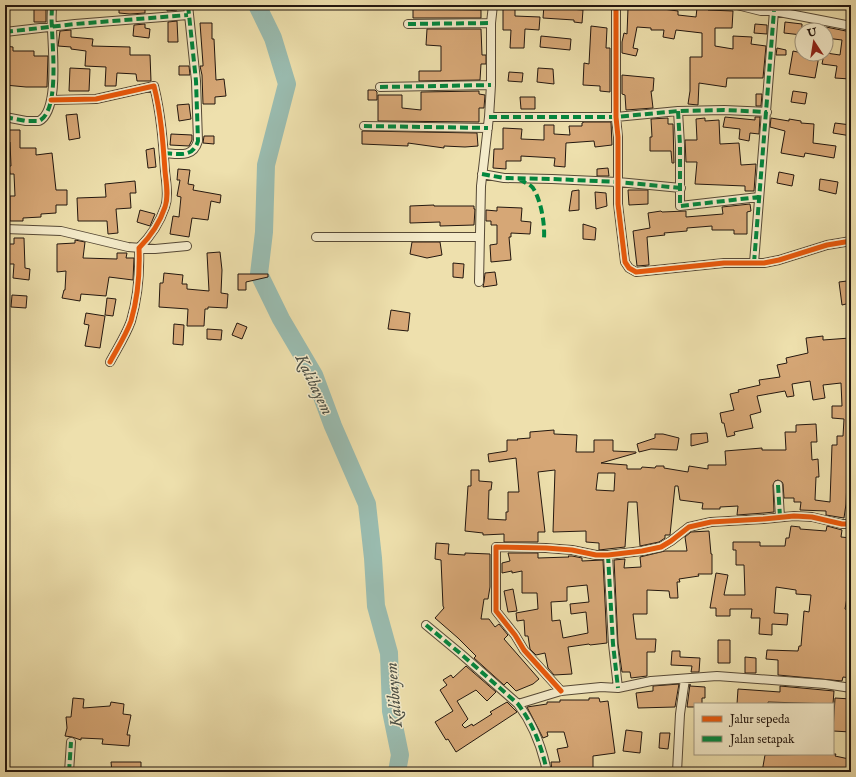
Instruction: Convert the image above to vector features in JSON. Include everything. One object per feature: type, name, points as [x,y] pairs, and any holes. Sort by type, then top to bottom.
[{"type":"street","points":[[5,117],[32,121],[41,120],[46,115],[53,88],[54,57],[52,5]]},
{"type":"street","points":[[164,153],[182,154],[190,152],[195,149],[198,141],[196,81],[188,5]]},
{"type":"street","points":[[479,282],[480,186],[489,117],[491,85],[491,23],[493,5]]},
{"type":"street","points":[[616,5],[618,204],[625,262],[629,268],[632,271],[647,272],[724,263],[764,263],[779,260],[827,245],[851,241]]},
{"type":"street","points":[[737,5],[851,26]]},
{"type":"street","points":[[754,263],[774,12]]},
{"type":"street","points":[[5,32],[52,26],[188,15]]},
{"type":"street","points":[[408,24],[491,23]]},
{"type":"street","points":[[380,87],[491,85]]},
{"type":"street","points":[[51,100],[96,99],[154,86],[164,153],[167,191],[166,206],[151,234],[139,248],[140,268],[137,294],[131,322],[110,362]]},
{"type":"street","points":[[489,117],[616,117],[678,111],[724,110],[767,112]]},
{"type":"street","points":[[678,111],[681,188],[680,206],[759,196]]},
{"type":"street","points":[[364,126],[488,128]]},
{"type":"street","points":[[482,174],[512,179],[618,182],[681,188]]},
{"type":"street","points":[[5,229],[61,231],[128,247],[155,249],[187,246]]},
{"type":"street","points":[[316,237],[480,237]]},
{"type":"street","points":[[778,485],[780,517]]},
{"type":"street","points":[[561,691],[524,650],[496,611],[496,547],[546,548],[572,550],[596,555],[608,555],[642,551],[662,546],[689,527],[700,524],[794,516],[812,517],[842,524],[851,524]]},
{"type":"street","points":[[608,555],[613,644],[618,688]]},
{"type":"street","points":[[426,625],[518,704],[536,734],[544,755],[547,772]]},
{"type":"street","points":[[518,704],[561,691],[601,687],[618,688],[651,681],[725,677],[818,683],[851,688]]},
{"type":"street","points":[[678,772],[680,714],[685,679]]},
{"type":"street","points":[[70,772],[71,742]]},
{"type":"building","points":[[119,5],[145,6],[145,13],[119,13]]},
{"type":"building","points":[[167,5],[176,5],[177,10],[167,11]]},
{"type":"building","points":[[544,5],[557,5],[557,7],[570,7],[570,9],[583,10],[582,23],[574,22],[574,20],[543,18]]},
{"type":"building","points":[[652,5],[663,6],[663,9],[678,11],[678,15],[696,17],[697,8],[733,11],[732,28],[715,28],[715,46],[733,49],[733,36],[752,37],[751,44],[766,46],[763,78],[727,78],[726,87],[699,83],[698,105],[688,104],[690,91],[690,57],[702,57],[702,33],[676,30],[674,39],[663,37],[664,30],[651,30],[651,28],[637,27],[633,48],[638,49],[636,56],[622,53],[624,33],[627,34],[628,8],[652,9]]},
{"type":"building","points":[[34,6],[46,6],[46,22],[34,22]]},
{"type":"building","points":[[413,9],[481,10],[481,18],[413,18]]},
{"type":"building","points":[[503,9],[515,9],[515,16],[540,17],[539,30],[525,29],[524,48],[510,48],[511,30],[503,30]]},
{"type":"building","points":[[177,21],[178,42],[168,42],[168,22]]},
{"type":"building","points":[[785,22],[794,23],[794,34],[784,33]]},
{"type":"building","points":[[200,23],[212,23],[216,80],[224,79],[226,96],[215,97],[215,104],[203,104],[202,75],[200,66],[203,66],[203,64]]},
{"type":"building","points":[[145,24],[145,28],[150,29],[149,38],[133,36],[134,25]]},
{"type":"building","points":[[755,24],[767,25],[767,34],[754,33]]},
{"type":"building","points":[[591,26],[607,28],[606,48],[610,48],[610,92],[600,91],[600,86],[583,85],[584,63],[589,64]]},
{"type":"building","points":[[427,29],[481,29],[482,55],[486,55],[486,64],[481,64],[480,80],[419,81],[419,71],[441,71],[441,46],[426,45]]},
{"type":"building","points":[[834,29],[851,32],[850,79],[835,78],[837,66],[822,64],[822,62],[834,62],[834,54],[840,55],[842,40],[834,39]]},
{"type":"building","points":[[71,30],[71,37],[93,39],[92,46],[130,47],[130,55],[150,55],[151,81],[137,81],[136,74],[117,73],[116,86],[105,86],[106,67],[85,66],[86,51],[71,49],[71,47],[58,46],[60,31]]},
{"type":"building","points":[[541,36],[571,39],[570,50],[540,47]]},
{"type":"building","points":[[5,46],[13,47],[13,51],[34,51],[34,56],[48,56],[47,87],[5,85]]},
{"type":"building","points":[[777,48],[786,50],[786,55],[776,55]]},
{"type":"building","points":[[793,51],[794,62],[818,62],[815,78],[789,74]]},
{"type":"building","points":[[179,66],[189,66],[190,75],[179,75]]},
{"type":"building","points":[[70,68],[90,69],[89,91],[69,91]]},
{"type":"building","points":[[538,68],[553,69],[554,84],[537,82]]},
{"type":"building","points":[[509,72],[523,73],[522,82],[508,81]]},
{"type":"building","points":[[622,75],[654,78],[653,91],[651,91],[653,108],[626,110],[625,95],[622,94]]},
{"type":"building","points":[[368,90],[375,90],[377,92],[377,100],[368,100]]},
{"type":"building","points":[[479,91],[479,94],[485,95],[484,108],[479,108],[479,122],[378,121],[378,95],[402,95],[402,108],[421,110],[421,92]]},
{"type":"building","points":[[793,91],[807,93],[805,104],[791,102]]},
{"type":"building","points":[[756,94],[762,94],[761,106],[756,106]]},
{"type":"building","points":[[520,97],[535,97],[535,109],[521,109]]},
{"type":"building","points":[[189,104],[191,119],[179,121],[177,105]]},
{"type":"building","points":[[77,114],[80,138],[69,140],[66,115]]},
{"type":"building","points":[[725,117],[755,120],[755,117],[760,117],[759,134],[750,133],[749,141],[739,139],[740,129],[723,127]]},
{"type":"building","points":[[668,118],[668,124],[673,124],[674,163],[672,163],[671,151],[650,151],[650,137],[652,137],[651,119]]},
{"type":"building","points":[[705,118],[705,121],[719,120],[720,144],[739,143],[741,165],[756,164],[754,191],[745,191],[745,186],[695,184],[697,162],[686,162],[685,140],[697,140],[696,119]]},
{"type":"building","points":[[771,118],[789,121],[789,119],[801,121],[801,123],[814,124],[813,143],[836,146],[834,158],[805,153],[804,157],[781,153],[785,131],[770,127]]},
{"type":"building","points":[[611,122],[612,145],[595,147],[594,141],[566,143],[565,167],[554,166],[555,158],[521,156],[521,161],[506,161],[506,169],[493,168],[494,149],[503,149],[503,128],[522,129],[521,139],[544,140],[544,125],[554,125],[554,134],[570,135],[569,126],[582,126],[582,123]]},
{"type":"building","points":[[835,123],[851,125],[851,136],[833,133]]},
{"type":"building","points":[[5,130],[20,130],[20,148],[36,148],[36,155],[52,153],[56,190],[67,190],[67,205],[56,205],[56,213],[41,214],[41,217],[23,218],[23,221],[10,221],[10,196],[15,196],[14,174],[10,174],[10,142],[5,142]]},
{"type":"building","points":[[362,131],[477,133],[478,146],[444,146],[444,148],[408,143],[408,146],[362,144]]},
{"type":"building","points":[[171,134],[192,135],[192,140],[189,146],[170,145]]},
{"type":"building","points":[[204,136],[214,136],[214,144],[203,143]]},
{"type":"building","points":[[154,148],[156,167],[148,168],[146,150]]},
{"type":"building","points":[[608,168],[609,176],[597,176],[597,169]]},
{"type":"building","points":[[178,169],[190,170],[188,184],[194,185],[193,190],[221,195],[220,203],[211,201],[208,220],[192,218],[189,237],[170,234],[173,216],[179,217],[181,197],[177,196],[180,180],[177,180]]},
{"type":"building","points":[[779,172],[794,175],[792,186],[777,183]]},
{"type":"building","points":[[820,179],[838,182],[836,194],[819,190]]},
{"type":"building","points":[[135,181],[136,193],[130,193],[131,208],[116,209],[118,233],[108,234],[107,221],[78,221],[77,198],[106,197],[105,184]]},
{"type":"building","points":[[579,190],[579,210],[569,211],[572,191]]},
{"type":"building","points":[[628,190],[648,190],[648,204],[629,205]]},
{"type":"building","points":[[595,192],[606,193],[607,206],[596,209]]},
{"type":"building","points":[[750,204],[751,211],[747,212],[747,234],[734,234],[734,230],[712,230],[712,226],[687,228],[687,231],[664,233],[665,235],[647,237],[649,265],[637,266],[633,231],[650,228],[648,213],[661,211],[686,211],[686,217],[723,214],[722,207]]},
{"type":"building","points":[[410,206],[474,206],[474,225],[440,226],[440,222],[410,223]]},
{"type":"building","points":[[497,207],[522,208],[521,221],[531,222],[530,234],[511,233],[511,237],[509,237],[511,260],[491,262],[490,245],[497,244],[497,225],[491,225],[491,221],[486,221],[486,210],[497,211]]},
{"type":"building","points":[[140,210],[155,214],[150,226],[137,222]]},
{"type":"building","points":[[583,224],[596,228],[595,240],[583,239]]},
{"type":"building","points":[[14,238],[24,238],[25,268],[30,269],[29,280],[13,278],[14,264],[5,264],[5,244],[14,244]]},
{"type":"building","points":[[75,240],[85,242],[83,258],[117,259],[117,253],[127,253],[126,258],[134,258],[133,280],[109,277],[106,296],[81,294],[80,301],[62,298],[65,290],[66,271],[57,272],[57,244],[75,243]]},
{"type":"building","points":[[412,242],[440,242],[442,255],[427,258],[410,254]]},
{"type":"building","points":[[220,252],[222,270],[221,293],[228,294],[227,308],[208,307],[208,309],[205,309],[204,326],[187,326],[188,309],[159,307],[160,283],[163,283],[164,273],[183,275],[182,284],[187,284],[187,289],[209,291],[207,253]]},
{"type":"building","points":[[453,263],[464,264],[463,278],[453,277]]},
{"type":"building","points":[[495,272],[497,285],[483,287],[485,273]]},
{"type":"building","points":[[238,274],[268,274],[268,277],[246,282],[246,290],[238,290]]},
{"type":"building","points":[[847,281],[850,303],[842,305],[839,282]]},
{"type":"building","points":[[12,295],[27,296],[26,308],[11,307]]},
{"type":"building","points":[[107,298],[116,299],[113,316],[105,315]]},
{"type":"building","points":[[391,310],[410,313],[408,331],[388,329]]},
{"type":"building","points":[[86,313],[105,316],[100,348],[85,346],[89,325],[84,324]]},
{"type":"building","points":[[237,323],[247,327],[242,339],[232,335]]},
{"type":"building","points":[[174,324],[184,325],[183,345],[173,344]]},
{"type":"building","points":[[207,329],[222,330],[221,340],[207,339]]},
{"type":"building","points":[[823,336],[823,340],[850,338],[851,450],[849,460],[851,461],[851,471],[849,470],[847,481],[844,518],[826,515],[826,511],[800,510],[801,502],[794,502],[794,498],[784,498],[783,484],[778,480],[775,481],[773,485],[774,512],[737,515],[738,506],[720,507],[720,509],[702,509],[703,503],[680,500],[678,486],[675,486],[670,535],[665,535],[665,538],[659,542],[640,546],[637,502],[628,502],[625,547],[599,550],[599,543],[586,542],[586,531],[553,532],[555,470],[538,472],[545,532],[538,532],[538,542],[504,542],[504,534],[483,535],[483,533],[465,531],[468,486],[471,486],[471,470],[479,470],[479,481],[492,482],[491,490],[489,490],[488,519],[506,520],[506,512],[508,512],[508,492],[519,492],[516,458],[489,462],[488,454],[507,451],[507,440],[530,438],[530,432],[554,430],[554,434],[577,435],[576,452],[594,452],[594,440],[613,440],[613,451],[636,452],[601,463],[627,465],[627,469],[641,469],[642,467],[655,468],[656,466],[664,466],[664,468],[688,472],[689,466],[708,469],[708,465],[726,465],[725,451],[762,448],[762,450],[786,450],[785,432],[796,432],[796,425],[816,424],[817,442],[811,442],[812,460],[818,459],[819,477],[816,477],[815,500],[830,502],[832,445],[837,445],[837,436],[843,436],[844,419],[832,418],[832,406],[842,406],[841,383],[823,385],[825,398],[813,400],[810,381],[792,384],[794,396],[787,397],[785,391],[757,396],[761,412],[750,415],[753,428],[734,432],[735,435],[727,437],[720,413],[734,410],[730,394],[739,392],[738,390],[760,385],[759,380],[780,377],[777,365],[787,363],[786,358],[808,353],[806,338]],"holes":[[[598,473],[615,473],[614,491],[596,490]]]},
{"type":"building","points":[[707,433],[708,442],[691,446],[691,434]]},
{"type":"building","points":[[655,434],[663,434],[679,438],[677,450],[651,449],[639,452],[637,444],[655,438]]},
{"type":"building","points":[[791,526],[800,527],[800,529],[826,531],[827,526],[842,530],[841,537],[851,538],[851,593],[848,592],[845,609],[848,610],[847,618],[849,619],[848,641],[851,641],[851,678],[843,677],[842,681],[778,675],[778,660],[766,659],[767,650],[798,651],[799,646],[801,646],[804,611],[809,612],[811,595],[796,594],[796,590],[776,587],[774,613],[788,614],[787,625],[772,624],[772,635],[759,634],[760,618],[751,618],[752,609],[730,609],[730,616],[716,616],[716,608],[710,608],[716,573],[728,575],[724,595],[745,595],[744,565],[736,565],[736,550],[733,550],[733,542],[760,542],[760,546],[785,546],[786,538],[789,538]]},
{"type":"building","points":[[709,531],[712,554],[712,574],[698,574],[699,576],[679,579],[680,582],[677,582],[678,598],[670,598],[669,591],[647,590],[647,614],[633,614],[636,639],[656,639],[655,652],[647,652],[647,676],[631,678],[630,672],[622,672],[618,644],[614,560],[625,559],[624,568],[641,567],[640,557],[665,551],[687,551],[685,537],[691,532]]},
{"type":"building","points":[[436,543],[449,544],[448,554],[490,554],[490,587],[488,599],[484,599],[481,619],[489,619],[495,627],[499,624],[508,635],[504,639],[539,679],[533,684],[516,691],[507,682],[504,685],[474,658],[476,656],[458,638],[435,618],[444,608],[441,560],[435,559]]},
{"type":"building","points":[[508,553],[538,553],[538,558],[572,556],[582,558],[582,561],[603,560],[607,643],[568,647],[572,674],[554,675],[548,668],[545,653],[536,655],[530,649],[528,636],[525,636],[524,620],[517,621],[516,613],[538,609],[537,593],[522,593],[522,571],[502,573],[502,563],[510,561]],"holes":[[[587,585],[589,602],[570,604],[571,614],[586,612],[588,633],[563,638],[560,620],[552,621],[551,602],[567,601],[567,587]]]},
{"type":"building","points":[[513,589],[517,611],[508,612],[504,591]]},
{"type":"building","points":[[718,640],[730,640],[730,663],[718,663]]},
{"type":"building","points":[[672,651],[680,651],[680,657],[700,658],[699,672],[691,672],[692,666],[671,665]]},
{"type":"building","points":[[745,657],[756,658],[756,673],[745,673]]},
{"type":"building","points":[[466,666],[496,692],[487,701],[476,690],[457,701],[468,719],[462,725],[465,728],[472,724],[473,726],[492,714],[490,712],[507,702],[517,712],[456,752],[448,739],[446,740],[435,722],[453,711],[440,690],[447,685],[443,680],[451,675],[453,678]]},
{"type":"building","points":[[679,684],[675,707],[638,708],[636,693],[653,691],[653,686]]},
{"type":"building","points":[[690,684],[690,686],[705,687],[705,698],[702,698],[702,703],[694,703],[694,707],[687,707]]},
{"type":"building","points":[[780,686],[834,691],[833,703],[737,703],[738,689],[780,692]]},
{"type":"building","points":[[73,698],[84,699],[83,708],[110,706],[111,702],[124,704],[123,714],[131,715],[127,735],[130,735],[129,746],[102,744],[103,739],[81,738],[81,740],[65,736],[67,728],[66,717],[71,717]]},
{"type":"building","points":[[589,698],[599,698],[600,702],[608,701],[615,753],[593,756],[593,772],[552,772],[551,762],[560,762],[557,749],[568,747],[564,732],[547,732],[548,736],[543,738],[527,707],[547,704],[547,702],[560,702],[560,700],[589,700]]},
{"type":"building","points":[[835,698],[851,699],[851,732],[834,731]]},
{"type":"building","points":[[626,730],[642,732],[640,753],[623,751]]},
{"type":"building","points":[[660,733],[670,733],[668,749],[659,748]]},
{"type":"building","points":[[836,754],[835,756],[849,759],[846,772],[762,772],[765,755]]},
{"type":"building","points":[[111,762],[141,762],[141,772],[112,772]]},
{"type":"waterway","name":"Kalibayem","points":[[257,5],[273,38],[287,84],[266,165],[264,232],[259,274],[281,319],[314,375],[333,426],[367,504],[373,558],[376,606],[389,653],[391,711],[400,755],[397,772]]},
{"type":"marked path","points":[[5,117],[26,121],[39,121],[46,115],[50,105],[53,77],[52,5]]},
{"type":"marked path","points":[[164,153],[189,153],[193,150],[198,141],[196,81],[188,5]]},
{"type":"marked path","points":[[754,263],[774,11]]},
{"type":"marked path","points":[[5,32],[75,24],[188,15]]},
{"type":"marked path","points":[[408,24],[491,23]]},
{"type":"marked path","points":[[380,87],[491,85]]},
{"type":"marked path","points":[[489,117],[616,117],[678,111],[724,110],[767,112]]},
{"type":"marked path","points":[[678,111],[680,145],[680,206],[759,197]]},
{"type":"marked path","points":[[364,126],[488,128]]},
{"type":"marked path","points":[[482,174],[504,178],[618,182],[681,188]]},
{"type":"marked path","points":[[519,179],[532,187],[536,193],[542,212],[544,238]]},
{"type":"marked path","points":[[778,485],[780,517]]},
{"type":"marked path","points":[[608,555],[613,644],[618,688]]},
{"type":"marked path","points":[[426,625],[518,704],[536,736],[547,772]]},
{"type":"marked path","points":[[69,772],[71,742]]},
{"type":"cycle path","points":[[616,5],[618,204],[625,262],[629,268],[636,272],[724,263],[764,263],[779,260],[827,245],[851,241]]},
{"type":"cycle path","points":[[51,100],[96,99],[154,86],[160,118],[167,198],[163,213],[157,224],[139,248],[138,285],[131,321],[110,362]]},
{"type":"cycle path","points":[[561,691],[524,650],[515,635],[496,611],[496,547],[546,548],[572,550],[596,555],[608,555],[661,547],[689,527],[711,522],[794,516],[812,517],[842,524],[851,524]]}]
